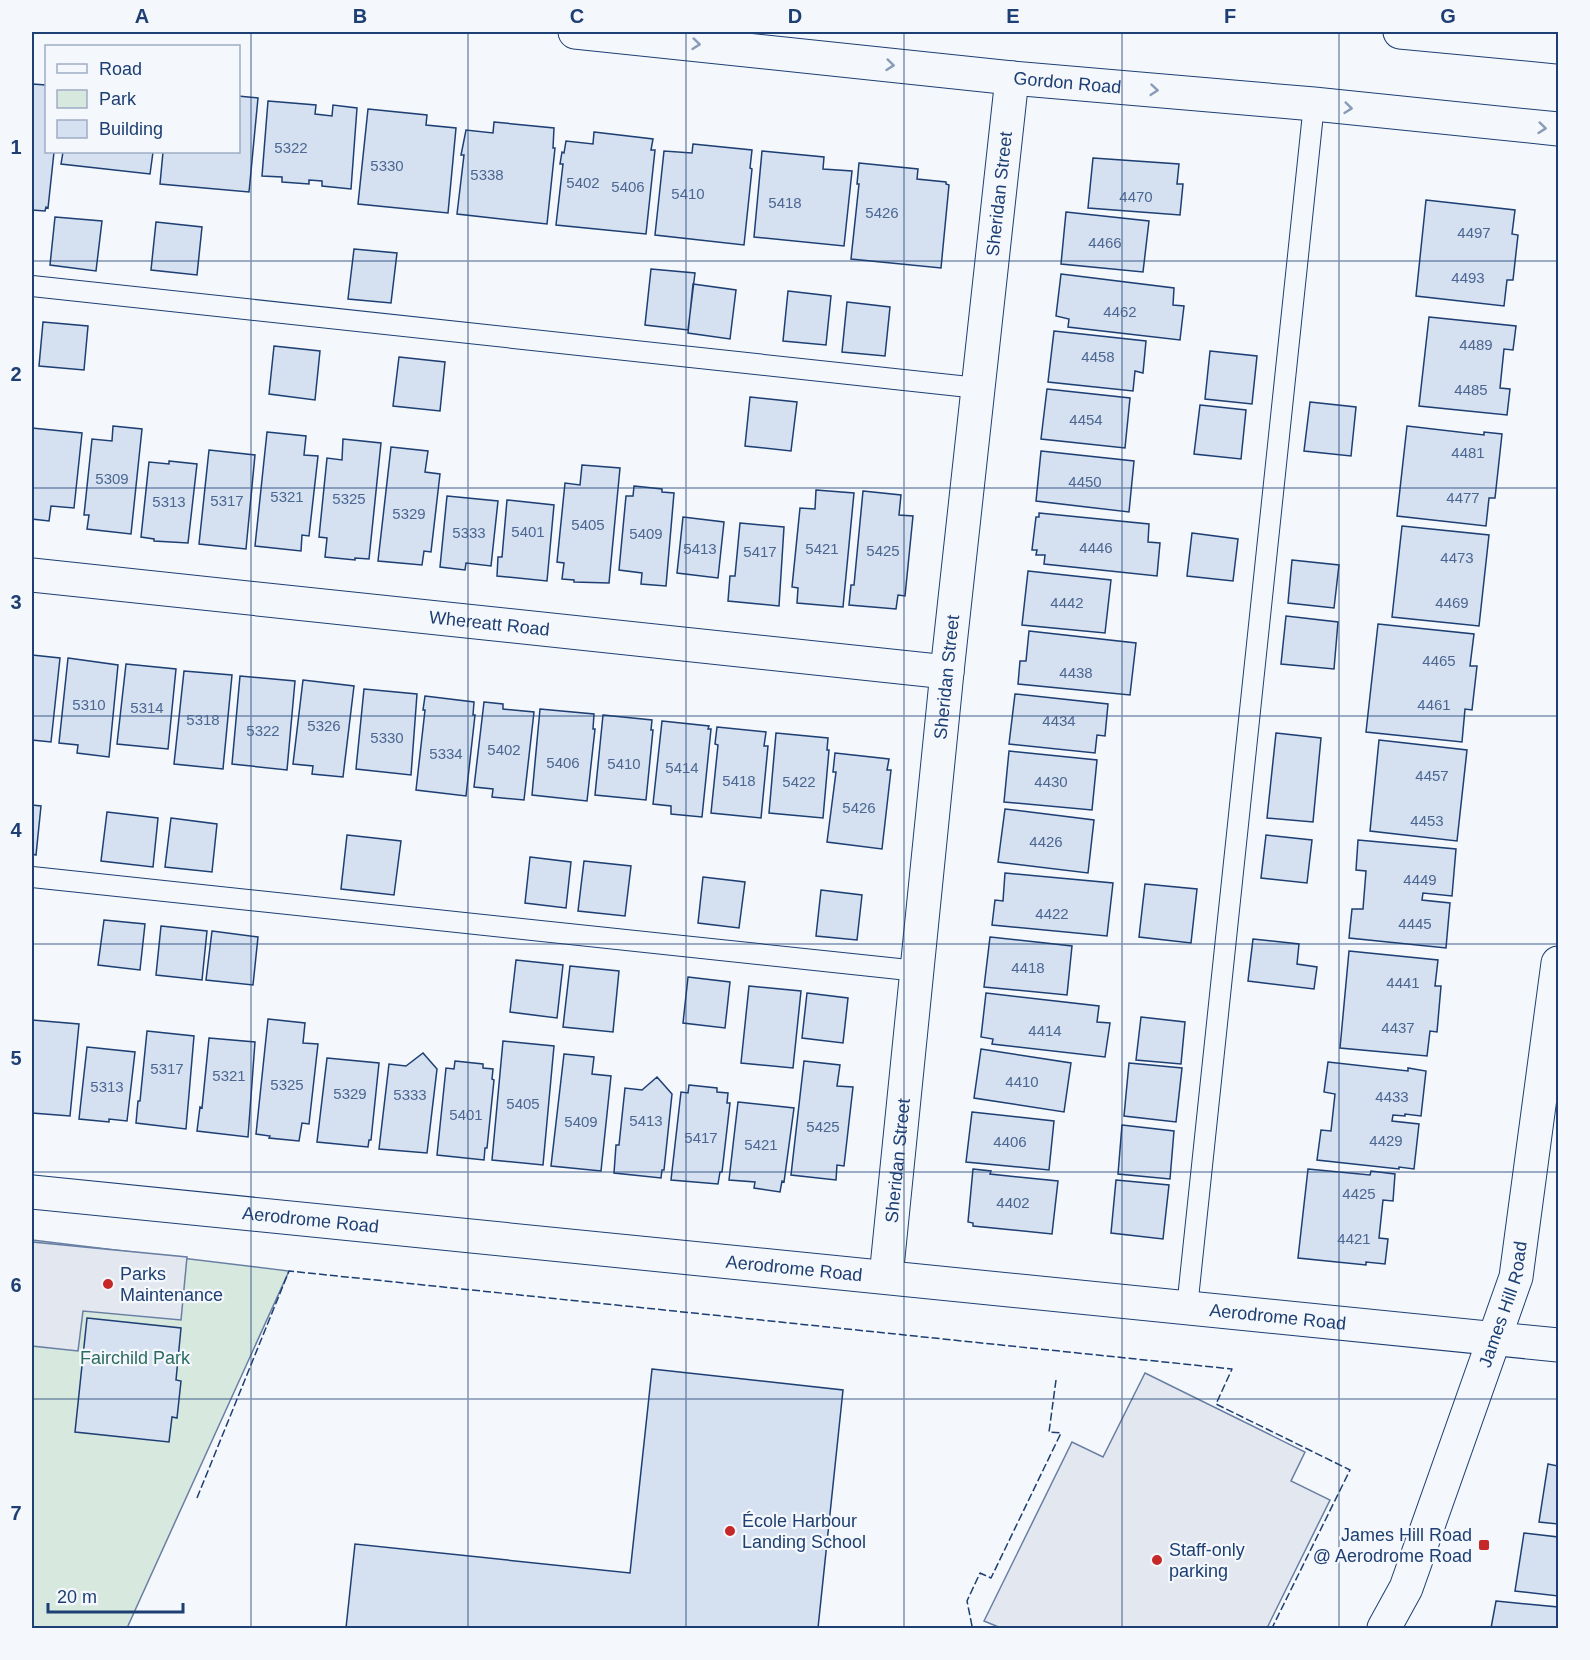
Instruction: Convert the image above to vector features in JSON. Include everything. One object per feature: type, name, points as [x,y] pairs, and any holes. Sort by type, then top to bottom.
[{"type":"street","name":"Gordon Road","points":[[575,32],[1012,78],[1314,104],[1558,129]]},
{"type":"street","points":[[1400,32],[1558,47]]},
{"type":"street","name":"Sheridan Street","points":[[886,1277],[947,672],[1012,78]]},
{"type":"street","name":"Whereatt Road","points":[[32,575],[947,672]]},
{"type":"street","name":"James Hill Road","points":[[1383,1629],[1406,1588],[1516,1277],[1558,963]]},
{"type":"street","name":"Aerodrome Road","points":[[32,1192],[1558,1345]]},
{"type":"lane","points":[[1187,1308],[1314,104]]},
{"type":"lane","points":[[32,286],[978,388]]},
{"type":"lane","points":[[32,877],[918,970]]},
{"type":"green space","name":"Fairchild Park","points":[[32,1240],[289,1271],[127,1628],[32,1628]]},
{"type":"shaded area","name":"Parks Maintenance","points":[[32,1242],[187,1257],[181,1320],[83,1311],[78,1351],[32,1346]]},
{"type":"shaded area","name":"Staff-only parking","points":[[1145,1373],[1305,1452],[1291,1481],[1330,1500],[1267,1628],[1001,1628],[984,1621],[1072,1442],[1103,1457]]},
{"type":"building","points":[[32,84],[45,85],[45,153],[54,153],[48,208],[46,207],[45,211],[32,210]]},
{"type":"building","points":[[240,96],[258,98],[249,192],[160,184],[163,153],[240,153]]},
{"type":"building","points":[[268,101],[316,105],[315,114],[332,116],[333,105],[357,108],[351,189],[322,186],[322,181],[309,180],[309,184],[282,182],[282,177],[262,176]]},
{"type":"building","points":[[368,109],[427,115],[426,125],[456,128],[448,213],[358,204]]},
{"type":"building","points":[[494,122],[554,128],[553,148],[555,148],[547,224],[457,214],[464,155],[461,155],[466,130],[493,133]]},
{"type":"building","points":[[594,132],[653,139],[651,150],[655,150],[646,234],[556,225],[563,164],[560,164],[566,141],[593,144]]},
{"type":"building","points":[[693,144],[752,150],[744,245],[655,235],[664,151],[692,153]]},
{"type":"building","points":[[762,151],[824,157],[823,169],[852,171],[844,246],[754,237]]},
{"type":"building","points":[[63,153],[153,153],[150,174],[61,164]]},
{"type":"building","points":[[1093,158],[1179,164],[1177,184],[1183,184],[1180,215],[1088,208]]},
{"type":"building","points":[[859,163],[918,169],[917,179],[946,182],[949,185],[941,268],[851,259]]},
{"type":"building","points":[[1426,200],[1515,210],[1512,234],[1518,235],[1513,280],[1507,280],[1504,306],[1416,296]]},
{"type":"building","points":[[1066,212],[1149,221],[1143,272],[1061,264]]},
{"type":"building","points":[[55,217],[102,221],[96,271],[50,265]]},
{"type":"building","points":[[156,222],[202,227],[197,275],[151,270]]},
{"type":"building","points":[[354,249],[397,253],[391,303],[348,299]]},
{"type":"building","points":[[651,269],[695,273],[688,330],[645,325]]},
{"type":"building","points":[[1061,274],[1174,288],[1173,305],[1184,306],[1180,340],[1068,327],[1069,319],[1056,316]]},
{"type":"building","points":[[693,284],[736,290],[730,339],[688,333]]},
{"type":"building","points":[[788,291],[831,296],[826,345],[783,341]]},
{"type":"building","points":[[847,302],[890,307],[885,356],[842,352]]},
{"type":"building","points":[[1429,317],[1516,326],[1513,350],[1504,349],[1500,388],[1510,389],[1507,415],[1419,406]]},
{"type":"building","points":[[43,322],[88,326],[84,370],[39,366]]},
{"type":"building","points":[[1054,331],[1146,341],[1143,373],[1135,371],[1133,391],[1048,382]]},
{"type":"building","points":[[274,346],[320,351],[315,400],[269,394]]},
{"type":"building","points":[[1210,351],[1257,356],[1252,404],[1205,399]]},
{"type":"building","points":[[399,357],[445,362],[440,411],[393,406]]},
{"type":"building","points":[[1047,389],[1130,398],[1125,448],[1041,439]]},
{"type":"building","points":[[750,397],[797,402],[791,451],[745,446]]},
{"type":"building","points":[[1310,402],[1356,407],[1351,456],[1304,451]]},
{"type":"building","points":[[1200,405],[1246,410],[1241,459],[1194,454]]},
{"type":"building","points":[[113,426],[142,429],[131,534],[87,529],[89,515],[84,515],[92,439],[112,441]]},
{"type":"building","points":[[1407,426],[1484,435],[1484,432],[1502,434],[1495,498],[1489,498],[1486,526],[1397,516]]},
{"type":"building","points":[[32,428],[82,433],[74,508],[51,506],[49,521],[32,519]]},
{"type":"building","points":[[267,432],[306,436],[304,455],[318,456],[309,536],[302,535],[301,551],[255,546]]},
{"type":"building","points":[[343,439],[381,443],[369,559],[325,557],[327,538],[319,537],[327,458],[342,460]]},
{"type":"building","points":[[391,447],[428,451],[425,472],[440,474],[431,552],[424,551],[422,565],[378,561]]},
{"type":"building","points":[[209,450],[255,455],[246,549],[199,544]]},
{"type":"building","points":[[1041,451],[1134,461],[1129,512],[1036,501]]},
{"type":"building","points":[[169,461],[197,464],[188,543],[154,541],[154,539],[141,537],[149,462],[169,464]]},
{"type":"building","points":[[582,465],[620,468],[609,583],[574,582],[574,580],[562,579],[564,563],[557,562],[565,483],[580,485]]},
{"type":"building","points":[[634,486],[662,489],[662,492],[674,493],[666,586],[641,584],[642,573],[619,570],[626,496],[633,496]]},
{"type":"building","points":[[816,490],[854,493],[843,607],[797,603],[798,588],[792,587],[800,508],[815,509]]},
{"type":"building","points":[[863,491],[901,495],[899,515],[913,516],[905,596],[898,595],[896,609],[849,605],[851,585],[854,585]]},
{"type":"building","points":[[447,496],[498,501],[491,566],[466,563],[465,570],[440,567]]},
{"type":"building","points":[[507,500],[554,505],[547,581],[497,576],[498,557],[502,557]]},
{"type":"building","points":[[1039,513],[1149,524],[1148,542],[1160,543],[1157,576],[1044,564],[1045,555],[1036,555],[1037,550],[1032,550],[1036,517],[1039,517]]},
{"type":"building","points":[[683,517],[724,522],[718,578],[677,573]]},
{"type":"building","points":[[740,523],[784,527],[779,606],[728,601],[730,576],[735,576]]},
{"type":"building","points":[[1402,526],[1489,535],[1479,626],[1392,617]]},
{"type":"building","points":[[1192,533],[1238,539],[1233,581],[1187,576]]},
{"type":"building","points":[[1292,560],[1339,565],[1334,608],[1288,603]]},
{"type":"building","points":[[1028,571],[1111,580],[1105,633],[1022,625]]},
{"type":"building","points":[[1286,616],[1338,622],[1334,669],[1281,664]]},
{"type":"building","points":[[1378,624],[1474,634],[1470,666],[1477,666],[1472,710],[1465,709],[1462,742],[1366,732]]},
{"type":"building","points":[[1029,631],[1136,643],[1130,695],[1018,684],[1020,661],[1026,661]]},
{"type":"building","points":[[32,655],[60,658],[51,742],[32,740]]},
{"type":"building","points":[[68,658],[118,665],[109,757],[77,753],[78,745],[59,743]]},
{"type":"building","points":[[126,664],[176,669],[168,749],[117,744]]},
{"type":"building","points":[[184,671],[232,675],[223,769],[174,764]]},
{"type":"building","points":[[240,676],[295,681],[287,770],[232,764]]},
{"type":"building","points":[[303,680],[354,686],[343,777],[312,774],[313,766],[293,764]]},
{"type":"building","points":[[364,689],[417,694],[411,775],[356,769]]},
{"type":"building","points":[[1015,694],[1108,704],[1105,736],[1097,735],[1095,753],[1009,744]]},
{"type":"building","points":[[425,696],[474,702],[473,715],[475,715],[466,796],[416,790]]},
{"type":"building","points":[[484,702],[503,704],[503,709],[534,712],[524,800],[492,797],[493,789],[474,787]]},
{"type":"building","points":[[540,709],[594,714],[593,729],[595,729],[587,801],[532,795]]},
{"type":"building","points":[[603,715],[652,720],[646,800],[595,795]]},
{"type":"building","points":[[662,721],[709,726],[708,729],[711,729],[702,817],[671,814],[671,806],[653,804]]},
{"type":"building","points":[[717,727],[766,732],[764,746],[768,746],[761,818],[711,813],[718,745],[715,744]]},
{"type":"building","points":[[776,733],[828,738],[823,818],[769,813]]},
{"type":"building","points":[[1276,733],[1321,738],[1313,822],[1267,818]]},
{"type":"building","points":[[1379,740],[1467,750],[1457,841],[1370,831]]},
{"type":"building","points":[[1009,751],[1097,760],[1092,810],[1004,802]]},
{"type":"building","points":[[835,753],[889,759],[887,770],[891,770],[882,849],[827,842],[836,772],[833,772]]},
{"type":"building","points":[[32,805],[41,806],[36,855],[32,854]]},
{"type":"building","points":[[1005,809],[1094,820],[1088,873],[998,862]]},
{"type":"building","points":[[107,812],[158,818],[153,867],[101,861]]},
{"type":"building","points":[[171,818],[217,824],[212,872],[165,867]]},
{"type":"building","points":[[347,835],[401,841],[394,895],[341,889]]},
{"type":"building","points":[[1266,835],[1312,840],[1307,883],[1261,878]]},
{"type":"building","points":[[1358,840],[1456,849],[1452,896],[1423,893],[1422,900],[1450,903],[1446,948],[1349,938],[1352,909],[1363,909],[1366,871],[1356,870]]},
{"type":"building","points":[[530,857],[571,862],[566,908],[525,903]]},
{"type":"building","points":[[584,861],[631,866],[625,916],[578,911]]},
{"type":"building","points":[[1005,873],[1113,883],[1107,936],[992,925],[995,900],[1003,901]]},
{"type":"building","points":[[703,877],[745,882],[739,928],[698,923]]},
{"type":"building","points":[[1145,884],[1197,889],[1191,943],[1139,937]]},
{"type":"building","points":[[821,890],[862,895],[857,940],[816,936]]},
{"type":"building","points":[[104,920],[145,924],[140,970],[98,965]]},
{"type":"building","points":[[161,926],[207,931],[202,980],[156,975]]},
{"type":"building","points":[[212,931],[258,937],[253,985],[206,980]]},
{"type":"building","points":[[990,937],[1072,946],[1067,995],[984,987]]},
{"type":"building","points":[[1253,939],[1299,944],[1297,964],[1317,967],[1314,989],[1248,981]]},
{"type":"building","points":[[1349,951],[1438,960],[1435,986],[1441,986],[1437,1032],[1430,1031],[1427,1056],[1340,1048]]},
{"type":"building","points":[[516,960],[563,965],[557,1018],[510,1012]]},
{"type":"building","points":[[570,966],[619,971],[613,1032],[563,1027]]},
{"type":"building","points":[[688,977],[730,982],[725,1028],[683,1023]]},
{"type":"building","points":[[749,986],[801,991],[793,1068],[741,1063]]},
{"type":"building","points":[[807,993],[848,998],[843,1043],[802,1038]]},
{"type":"building","points":[[986,993],[1099,1006],[1097,1022],[1110,1023],[1105,1057],[992,1044],[993,1039],[981,1037]]},
{"type":"building","points":[[1141,1017],[1185,1022],[1181,1064],[1136,1060]]},
{"type":"building","points":[[268,1019],[305,1023],[303,1043],[318,1044],[309,1124],[302,1123],[299,1141],[269,1138],[270,1136],[256,1134]]},
{"type":"building","points":[[32,1020],[79,1024],[70,1116],[32,1113]]},
{"type":"building","points":[[147,1031],[194,1036],[186,1129],[136,1123]]},
{"type":"building","points":[[209,1038],[255,1042],[248,1137],[197,1131],[200,1107],[202,1108]]},
{"type":"building","points":[[503,1041],[554,1046],[543,1165],[492,1160]]},
{"type":"building","points":[[87,1047],[135,1052],[127,1121],[79,1119]]},
{"type":"building","points":[[981,1049],[1071,1063],[1064,1112],[974,1098]]},
{"type":"building","points":[[423,1053],[437,1069],[427,1153],[379,1149],[389,1064],[406,1066]]},
{"type":"building","points":[[564,1054],[594,1057],[592,1074],[611,1076],[601,1171],[551,1166]]},
{"type":"building","points":[[327,1058],[379,1063],[371,1140],[369,1140],[368,1147],[317,1142]]},
{"type":"building","points":[[455,1061],[483,1064],[483,1068],[493,1069],[492,1079],[494,1080],[484,1160],[437,1155],[446,1068],[454,1069]]},
{"type":"building","points":[[804,1061],[840,1065],[837,1086],[853,1087],[844,1166],[837,1165],[836,1180],[791,1175]]},
{"type":"building","points":[[1328,1062],[1426,1071],[1421,1116],[1393,1115],[1392,1121],[1419,1124],[1414,1169],[1317,1160],[1321,1130],[1331,1131],[1335,1094],[1324,1092]]},
{"type":"building","points":[[1129,1063],[1182,1068],[1176,1122],[1124,1116]]},
{"type":"building","points":[[657,1077],[672,1094],[664,1170],[662,1170],[661,1178],[614,1173],[625,1088],[642,1090]]},
{"type":"building","points":[[689,1085],[717,1088],[717,1092],[728,1093],[727,1103],[730,1103],[722,1172],[720,1172],[718,1184],[671,1180],[681,1092],[688,1093]]},
{"type":"building","points":[[738,1102],[794,1108],[784,1182],[782,1181],[780,1192],[754,1188],[755,1182],[729,1180]]},
{"type":"building","points":[[972,1112],[1054,1121],[1049,1170],[966,1162]]},
{"type":"building","points":[[1122,1125],[1174,1131],[1170,1179],[1118,1174]]},
{"type":"building","points":[[973,1169],[991,1171],[990,1174],[1058,1181],[1052,1234],[973,1226],[973,1223],[968,1222]]},
{"type":"building","points":[[1308,1169],[1370,1175],[1371,1171],[1395,1174],[1393,1201],[1383,1200],[1379,1238],[1388,1239],[1385,1264],[1366,1262],[1366,1265],[1298,1258]]},
{"type":"building","points":[[1116,1180],[1169,1185],[1163,1239],[1111,1233]]},
{"type":"building","points":[[87,1318],[181,1328],[176,1380],[181,1381],[177,1418],[172,1417],[169,1442],[75,1432]]},
{"type":"building","points":[[652,1369],[843,1390],[818,1628],[346,1628],[355,1544],[630,1573]]},
{"type":"building","points":[[1548,1464],[1558,1466],[1558,1524],[1539,1522]]},
{"type":"building","points":[[1524,1533],[1558,1537],[1558,1596],[1515,1591]]},
{"type":"building","points":[[1496,1601],[1558,1607],[1558,1628],[1491,1628]]},
{"type":"fence","points":[[197,1498],[289,1271],[1232,1369],[1216,1404],[1350,1470],[1272,1628]]},
{"type":"fence","points":[[972,1626],[967,1601],[980,1573],[991,1578],[1061,1433],[1049,1432],[1056,1380]]},
{"type":"place","name":"Parks Maintenance","points":[[108,1284]]},
{"type":"place","name":"École Harbour Landing School","points":[[730,1531]]},
{"type":"place","name":"James Hill Road @ Aerodrome Road","points":[[1484,1545]]},
{"type":"place","name":"Staff-only parking","points":[[1157,1560]]}]
